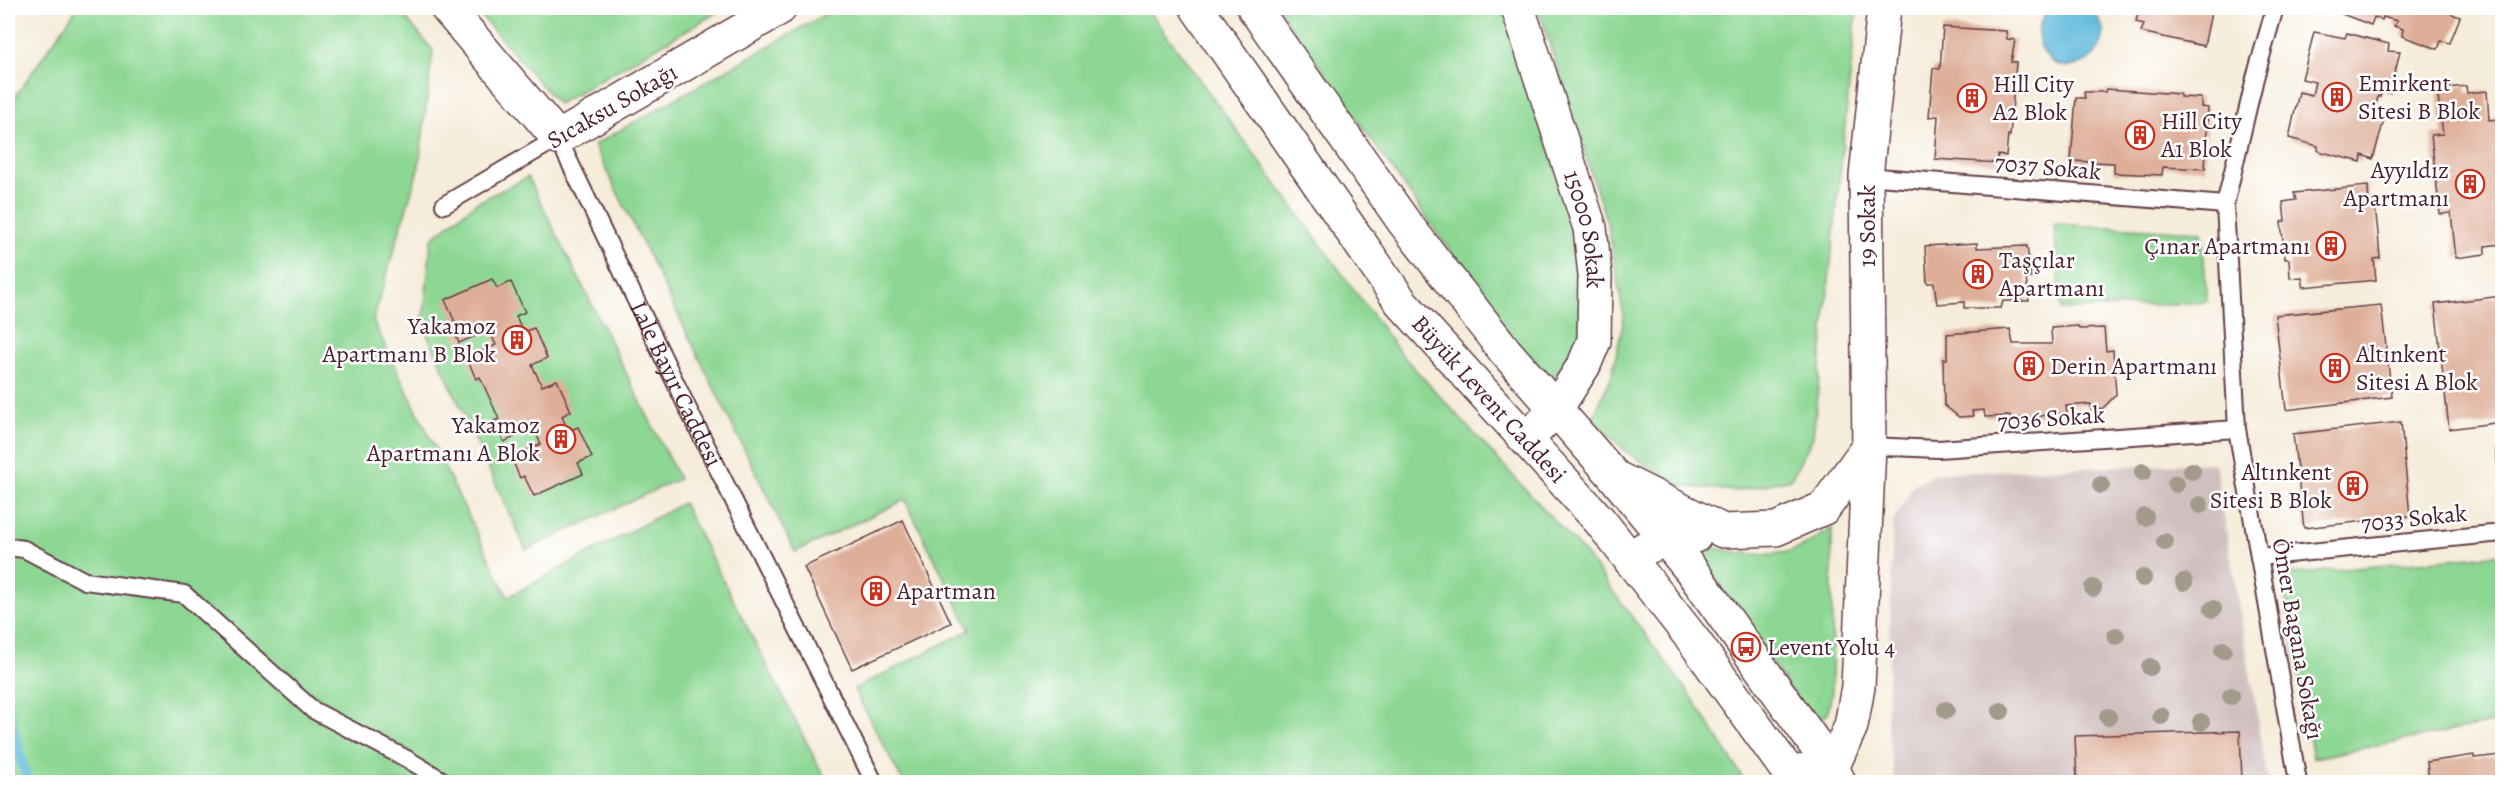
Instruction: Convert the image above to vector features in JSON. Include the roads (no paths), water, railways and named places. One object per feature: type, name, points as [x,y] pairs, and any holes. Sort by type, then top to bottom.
[{"type":"street","name":"Lale Bayır Caddesi","points":[[447,8],[558,138]]},
{"type":"street","name":"Sıcaksu Sokağı","points":[[558,138],[780,8]]},
{"type":"street","name":"Büyük Levent Caddesi","points":[[1197,8],[1401,302],[1600,521],[1698,646],[1791,778]]},
{"type":"street","name":"Büyük Levent Caddesi","points":[[1254,8],[1404,222],[1505,351],[1615,477],[1668,542],[1836,775]]},
{"type":"street","name":"15000 Sokak","points":[[1518,8],[1590,228],[1595,275],[1594,341],[1584,365],[1556,409],[1527,439]]},
{"type":"street","name":"19 Sokak","points":[[1836,775],[1851,726],[1858,687],[1869,446],[1866,176],[1884,8]]},
{"type":"street","points":[[1631,561],[1635,553],[1668,542],[1723,531],[1776,530],[1824,508],[1869,446]]},
{"type":"street","points":[[1615,477],[1723,531]]},
{"type":"street","points":[[1791,778],[1836,775]]},
{"type":"lane","name":"Ömer Bagana Sokağı","points":[[2275,8],[2255,78],[2225,205],[2237,429],[2298,783]]},
{"type":"lane","name":"Sıcaksu Sokağı","points":[[444,205],[558,138]]},
{"type":"lane","name":"Lale Bayır Caddesi","points":[[558,138],[689,411],[874,783]]},
{"type":"lane","name":"7037 Sokak","points":[[1866,176],[2225,205]]},
{"type":"lane","name":"7036 Sokak","points":[[1869,446],[1938,450],[2237,429]]},
{"type":"lane","name":"7033 Sokak","points":[[2259,557],[2502,533]]},
{"type":"lane","points":[[8,547],[24,549],[85,581],[184,594],[313,710],[408,759],[445,783]]},
{"type":"water","points":[[2052,8],[2088,8],[2101,23],[2103,37],[2098,50],[2087,60],[2074,66],[2059,65],[2047,57],[2039,40],[2038,30],[2043,18]]},
{"type":"waterway","points":[[8,708],[27,782]]},
{"type":"place","name":"Emirkent Sitesi B Blok","points":[[2337,97]]},
{"type":"place","name":"Hill City A2 Blok","points":[[1972,98]]},
{"type":"place","name":"Hill City A1 Blok","points":[[2140,135]]},
{"type":"place","name":"Ayyıldız Apartmanı","points":[[2470,184]]},
{"type":"place","name":"Çınar Apartmanı","points":[[2331,246]]},
{"type":"place","name":"Taşçılar Apartmanı","points":[[1978,274]]},
{"type":"place","name":"Yakamoz Apartmanı B Blok","points":[[517,340]]},
{"type":"place","name":"Derin Apartmanı","points":[[2029,366]]},
{"type":"place","name":"Altınkent Sitesi A Blok","points":[[2335,368]]},
{"type":"place","name":"Yakamoz Apartmanı A Blok","points":[[561,439]]},
{"type":"place","name":"Altınkent Sitesi B Blok","points":[[2353,486]]},
{"type":"place","name":"Apartman","points":[[876,591]]},
{"type":"place","name":"Levent Yolu 4","points":[[1746,647]]}]
